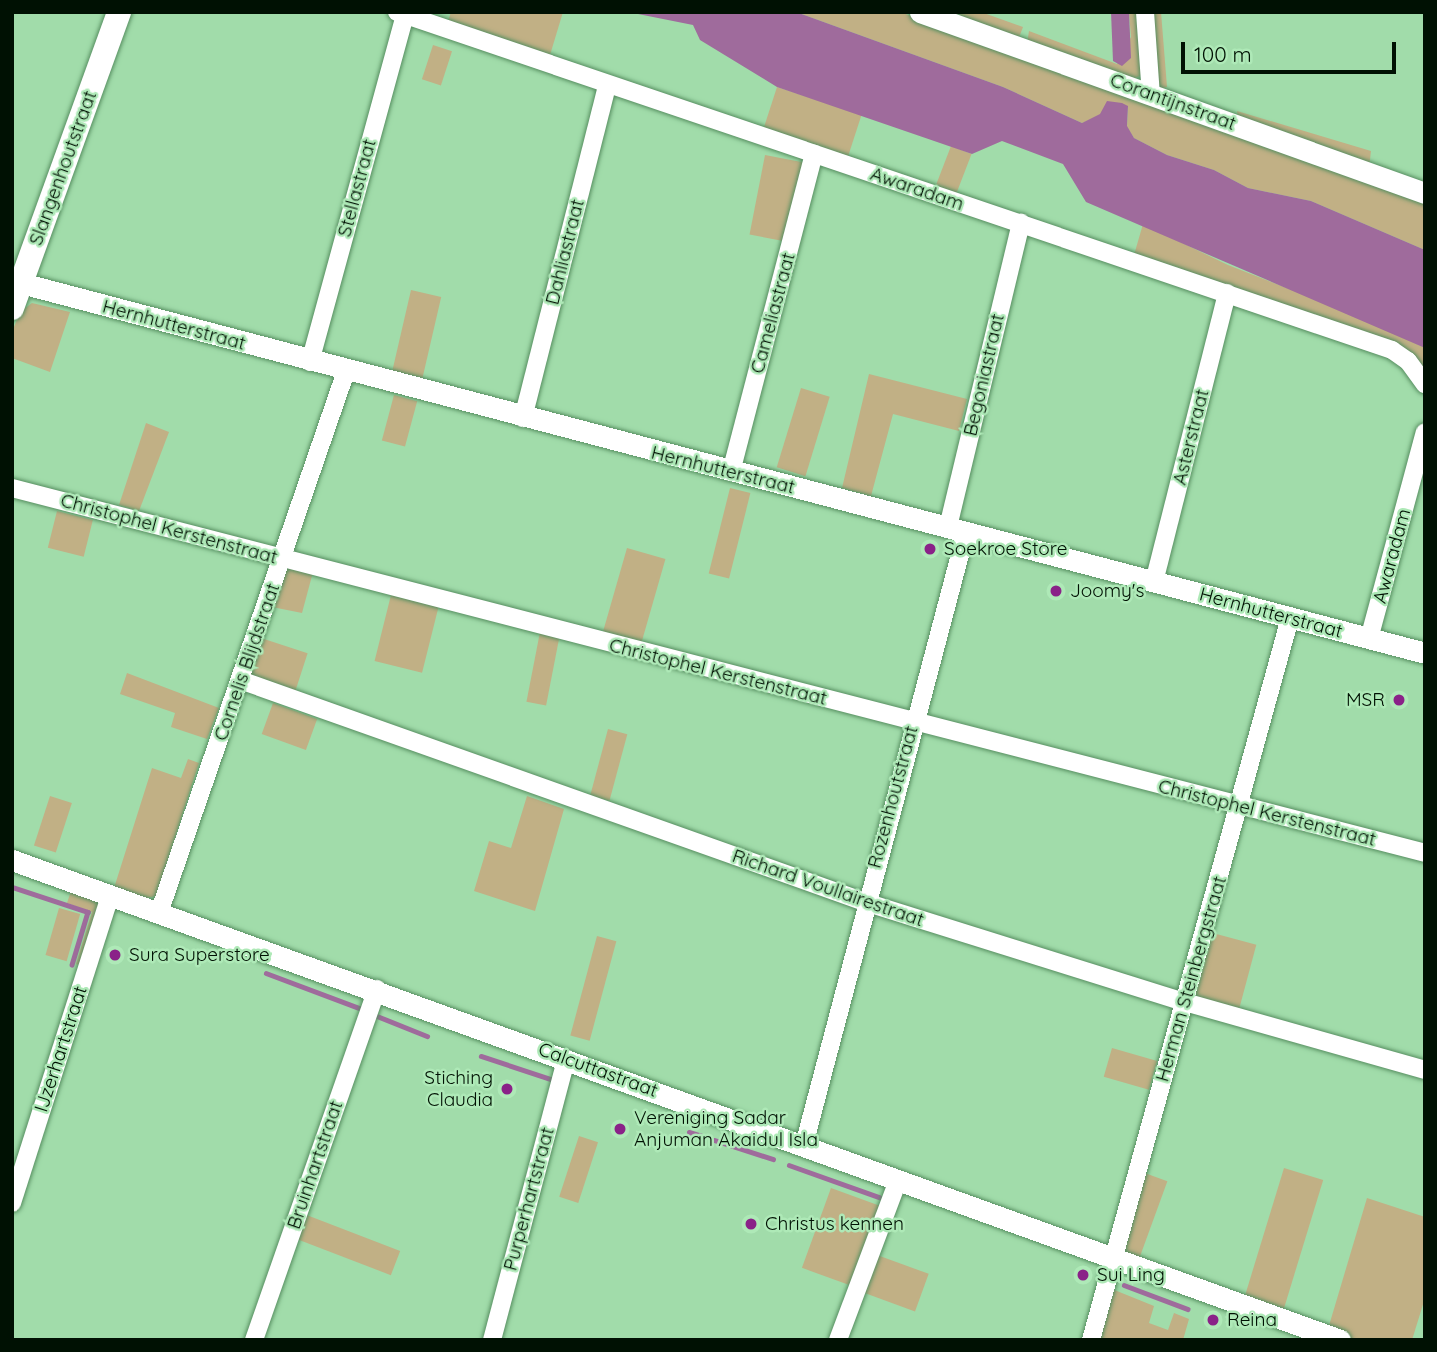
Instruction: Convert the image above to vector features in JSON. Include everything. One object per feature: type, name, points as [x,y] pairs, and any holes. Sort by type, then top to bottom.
[{"type":"main road","name":"Slangenhoutstraat","points":[[12,308],[115,18]]},
{"type":"street","name":"Corantijnstraat","points":[[920,12],[1425,193]]},
{"type":"street","points":[[1145,12],[1151,95]]},
{"type":"street","name":"Awaradam","points":[[401,14],[607,86],[1392,349],[1408,360],[1425,384]]},
{"type":"street","name":"Stellastraat","points":[[310,362],[401,14]]},
{"type":"street","name":"Dahliastraat","points":[[523,418],[607,86]]},
{"type":"street","name":"Cameliastraat","points":[[731,472],[814,154]]},
{"type":"street","name":"Begoniastraat","points":[[957,529],[1021,223]]},
{"type":"street","name":"Hernhutterstraat","points":[[21,284],[1425,653]]},
{"type":"street","name":"Asterstraat","points":[[1154,582],[1227,292]]},
{"type":"street","name":"Cornelis Blijdstraat","points":[[159,913],[346,371]]},
{"type":"street","name":"Awaradam","points":[[1369,639],[1425,432]]},
{"type":"street","name":"Christophel Kerstenstraat","points":[[12,488],[1425,853]]},
{"type":"street","name":"Rozenhoutstraat","points":[[804,1146],[913,722],[957,529]]},
{"type":"street","name":"Herman Steinbergstraat","points":[[1091,1340],[1290,618]]},
{"type":"street","name":"Richard Voullairestraat","points":[[240,680],[865,902],[1185,1002],[1425,1070]]},
{"type":"street","name":"Calcuttastraat","points":[[12,860],[377,989],[1340,1340]]},
{"type":"street","name":"IJzerhartstraat","points":[[12,1203],[110,896]]},
{"type":"street","name":"Bruinhartstraat","points":[[254,1340],[377,989]]},
{"type":"street","name":"Purperhartstraat","points":[[492,1340],[566,1059]]},
{"type":"street","points":[[838,1340],[898,1180]]},
{"type":"shaded area","points":[[451,12],[563,12],[550,55],[448,21]]},
{"type":"shaded area","points":[[628,12],[796,12],[1003,87],[1082,123],[1100,114],[1107,101],[1122,103],[1128,106],[1127,126],[1134,138],[1167,155],[1214,170],[1248,188],[1311,201],[1425,250],[1425,348],[1086,202],[1063,164],[1002,141],[972,154],[777,87],[700,40],[693,25]]},
{"type":"shaded area","points":[[796,12],[900,12],[1425,200],[1425,250],[1311,201],[1248,188],[1214,170],[1167,155],[1134,138],[1127,127],[1128,106],[1082,123],[1003,87]]},
{"type":"shaded area","points":[[960,12],[981,12],[1023,27],[1018,40],[959,20]]},
{"type":"shaded area","points":[[1111,12],[1129,12],[1131,58],[1122,66],[1113,61]]},
{"type":"shaded area","points":[[1129,12],[1142,12],[1142,75],[1131,80],[1027,44],[1029,31],[1117,64],[1131,37]]},
{"type":"shaded area","points":[[1149,12],[1161,12],[1167,87],[1160,89],[1154,79]]},
{"type":"shaded area","points":[[433,45],[452,51],[441,85],[422,79]]},
{"type":"shaded area","points":[[777,87],[862,115],[847,160],[762,133]]},
{"type":"shaded area","points":[[1237,111],[1371,151],[1369,168],[1238,121]]},
{"type":"shaded area","points":[[951,146],[972,154],[956,195],[935,187]]},
{"type":"shaded area","points":[[765,155],[805,163],[790,242],[750,235]]},
{"type":"shaded area","points":[[1143,224],[1228,265],[1351,313],[1425,348],[1425,377],[1420,369],[1134,255]]},
{"type":"shaded area","points":[[411,290],[441,297],[423,378],[392,371]]},
{"type":"shaded area","points":[[32,303],[70,312],[50,372],[12,358],[12,332],[20,312]]},
{"type":"shaded area","points":[[869,374],[967,399],[959,431],[893,414],[871,496],[842,488]]},
{"type":"shaded area","points":[[801,388],[830,397],[805,476],[777,467]]},
{"type":"shaded area","points":[[394,395],[417,401],[405,447],[382,440]]},
{"type":"shaded area","points":[[146,423],[169,432],[139,511],[119,505]]},
{"type":"shaded area","points":[[730,488],[750,493],[729,578],[709,573]]},
{"type":"shaded area","points":[[57,511],[93,520],[84,557],[48,548]]},
{"type":"shaded area","points":[[627,548],[665,559],[640,647],[602,635]]},
{"type":"shaded area","points":[[287,567],[313,572],[302,613],[272,607]]},
{"type":"shaded area","points":[[391,595],[439,607],[422,673],[375,661]]},
{"type":"shaded area","points":[[540,632],[560,636],[546,706],[526,702]]},
{"type":"shaded area","points":[[261,638],[308,653],[295,692],[248,677]]},
{"type":"shaded area","points":[[127,673],[219,708],[207,739],[171,727],[175,713],[120,694]]},
{"type":"shaded area","points":[[273,703],[317,719],[306,750],[262,734]]},
{"type":"shaded area","points":[[608,729],[627,734],[609,801],[590,796]]},
{"type":"shaded area","points":[[188,759],[199,763],[156,896],[147,898],[114,888],[152,768],[181,778]]},
{"type":"shaded area","points":[[50,796],[72,803],[56,853],[34,845]]},
{"type":"shaded area","points":[[527,796],[564,809],[535,911],[474,891],[489,841],[511,848]]},
{"type":"shaded area","points":[[72,888],[100,901],[84,967],[76,964],[92,912],[67,903]]},
{"type":"shaded area","points":[[59,908],[80,914],[67,961],[45,955]]},
{"type":"shaded area","points":[[1209,932],[1256,945],[1239,1009],[1192,997]]},
{"type":"shaded area","points":[[597,936],[616,941],[590,1041],[570,1035]]},
{"type":"shaded area","points":[[1112,1048],[1157,1061],[1149,1090],[1104,1077]]},
{"type":"shaded area","points":[[579,1136],[598,1142],[578,1203],[559,1197]]},
{"type":"shaded area","points":[[1284,1168],[1323,1180],[1284,1308],[1245,1296]]},
{"type":"shaded area","points":[[1142,1172],[1167,1181],[1139,1258],[1114,1249]]},
{"type":"shaded area","points":[[831,1188],[882,1206],[853,1286],[802,1268]]},
{"type":"shaded area","points":[[1367,1198],[1425,1217],[1425,1298],[1412,1340],[1357,1340],[1328,1329]]},
{"type":"shaded area","points":[[304,1214],[400,1251],[391,1275],[295,1238]]},
{"type":"shaded area","points":[[877,1255],[929,1274],[915,1311],[863,1293]]},
{"type":"shaded area","points":[[1112,1289],[1154,1306],[1149,1323],[1168,1330],[1174,1313],[1189,1319],[1183,1340],[1096,1340]]},
{"type":"waterway","points":[[12,887],[88,912],[72,965]]},
{"type":"waterway","points":[[266,973],[362,1009]]},
{"type":"waterway","points":[[377,1016],[427,1036]]},
{"type":"waterway","points":[[481,1056],[551,1079]]},
{"type":"waterway","points":[[689,1132],[702,1136]]},
{"type":"waterway","points":[[714,1140],[773,1159]]},
{"type":"waterway","points":[[789,1165],[879,1197]]},
{"type":"waterway","points":[[1124,1285],[1188,1309]]},
{"type":"place","name":"Soekroe Store","points":[[930,549]]},
{"type":"place","name":"Joomy's","points":[[1056,591]]},
{"type":"place","name":"MSR","points":[[1399,700]]},
{"type":"place","name":"Sura Superstore","points":[[115,955]]},
{"type":"place","name":"Stiching Claudia","points":[[507,1089]]},
{"type":"place","name":"Vereniging Sadar Anjuman Akaidul Isla","points":[[620,1129]]},
{"type":"place","name":"Christus kennen","points":[[751,1224]]},
{"type":"place","name":"Sui Ling","points":[[1083,1275]]},
{"type":"place","name":"Reina","points":[[1213,1320]]}]
